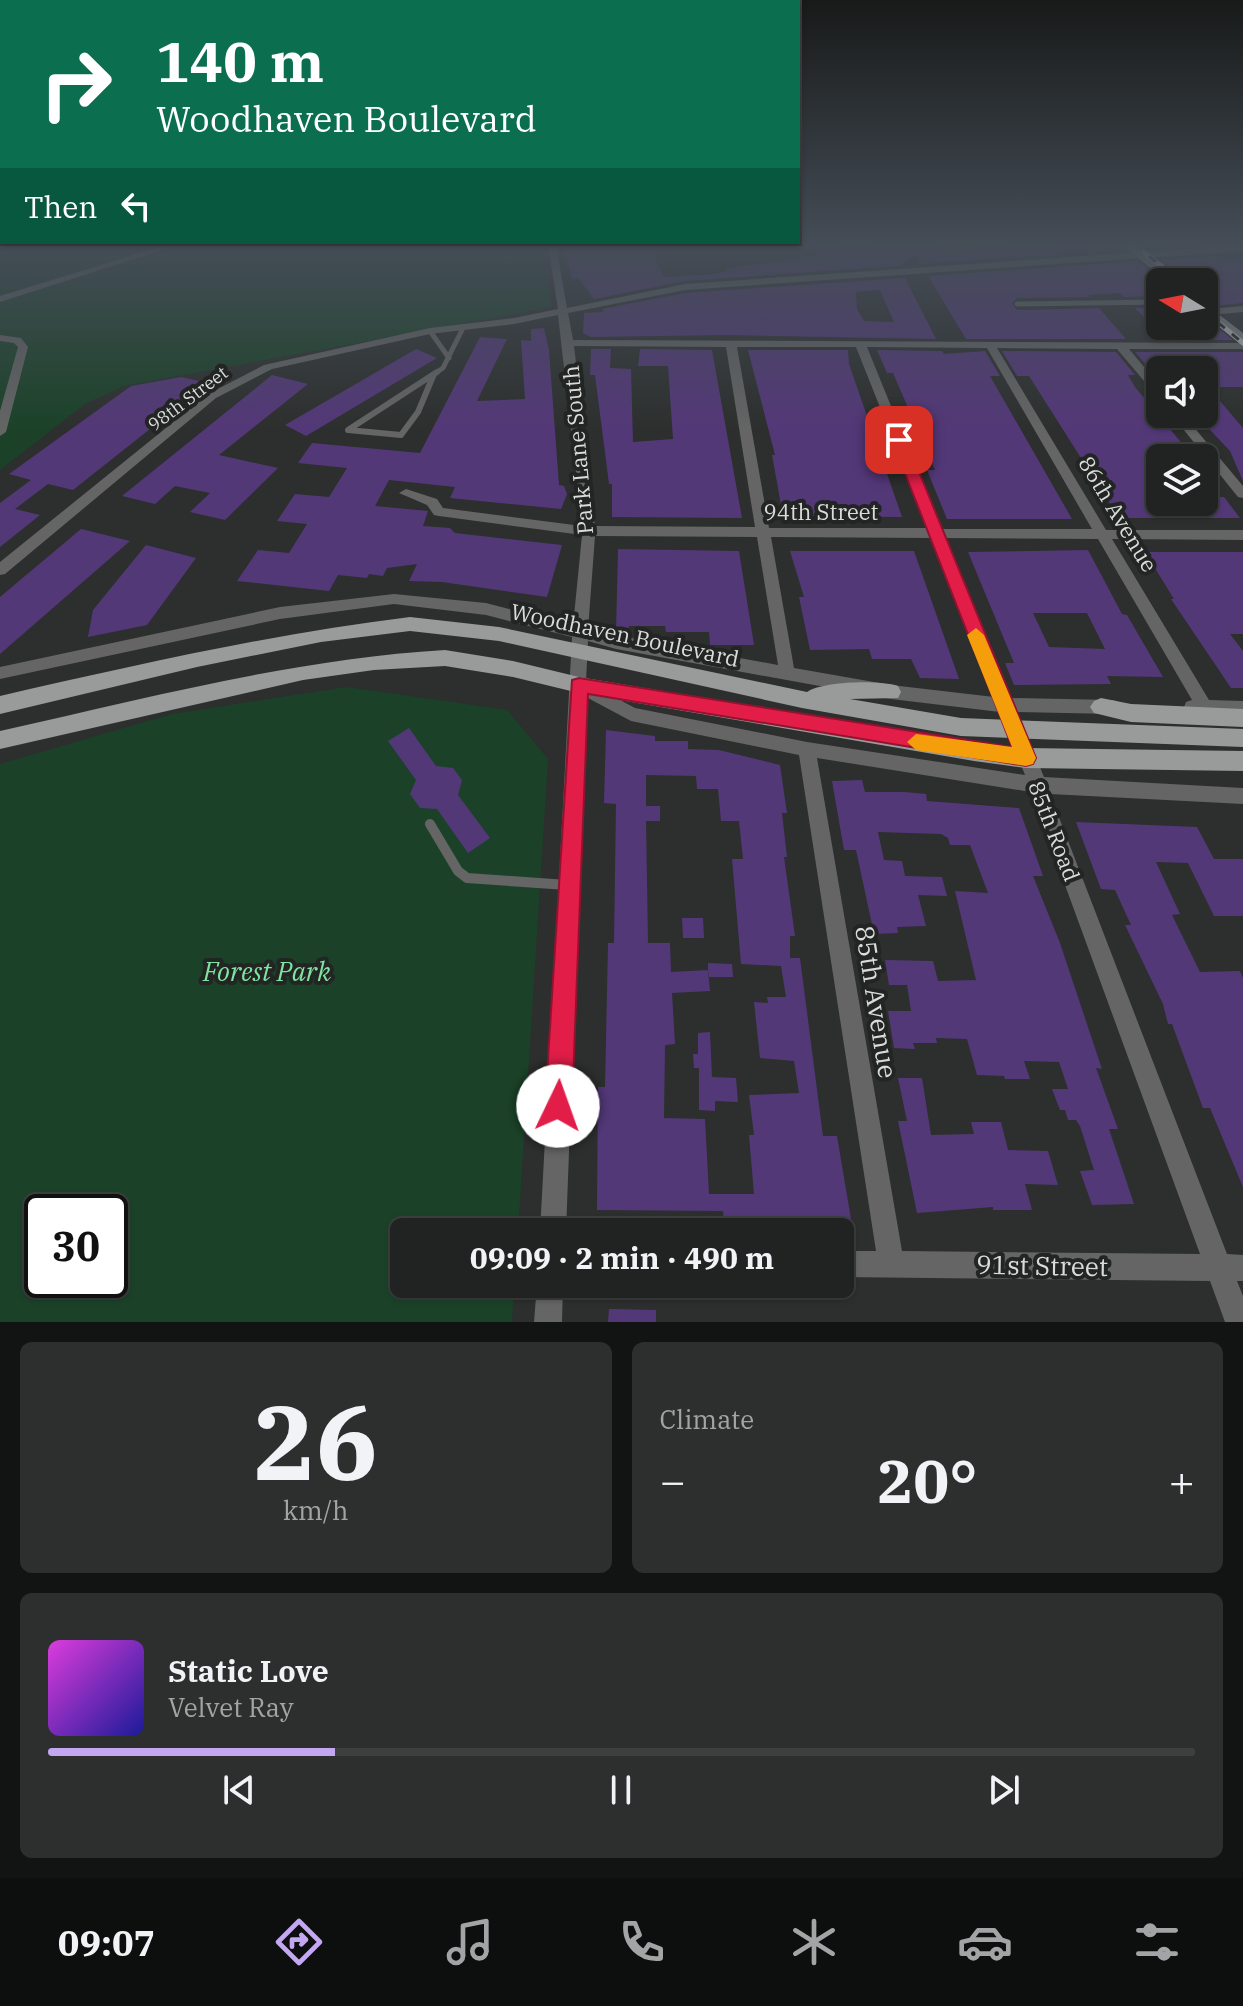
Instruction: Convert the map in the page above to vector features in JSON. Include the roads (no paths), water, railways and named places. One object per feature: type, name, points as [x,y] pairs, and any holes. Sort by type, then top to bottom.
[{"type":"main road","points":[[1218,319],[1243,343]]},
{"type":"main road","name":"Woodhaven Boulevard","points":[[0,705],[197,659],[392,625],[460,627],[580,644],[802,700],[909,720],[1014,732],[1243,738]]},
{"type":"main road","points":[[0,740],[303,672],[374,662],[445,658],[513,669],[579,685],[1026,758],[1243,761]]},
{"type":"main road","points":[[802,700],[851,691],[891,692]]},
{"type":"main road","points":[[1101,707],[1131,713],[1243,718]]},
{"type":"street","name":"Park Lane South","points":[[554,1218],[580,644],[589,531],[562,307]]},
{"type":"street","name":"98th Street","points":[[0,570],[232,384],[268,367],[430,331],[585,307]]},
{"type":"street","points":[[1218,309],[1243,309]]},
{"type":"street","points":[[0,338],[17,340],[23,347],[0,432]]},
{"type":"street","points":[[568,343],[1243,343]]},
{"type":"street","points":[[731,344],[787,674]]},
{"type":"street","name":"85th Road","points":[[860,344],[1002,705],[1038,785],[1231,1268],[1239,1322]]},
{"type":"street","name":"86th Avenue","points":[[990,345],[1106,535],[1205,708]]},
{"type":"street","points":[[1120,345],[1146,376]]},
{"type":"street","points":[[1189,428],[1243,494]]},
{"type":"street","name":"94th Street","points":[[406,493],[432,502],[439,512],[589,531],[1243,535]]},
{"type":"street","name":"Woodhaven Boulevard","points":[[0,673],[280,613],[367,601],[425,600],[458,604],[580,644],[891,692],[1002,705],[1243,708]]},
{"type":"street","points":[[579,685],[631,714],[807,749],[1038,785],[1243,796]]},
{"type":"street","name":"85th Avenue","points":[[807,749],[891,1264]]},
{"type":"street","name":"91st Street","points":[[854,1264],[1231,1268]]},
{"type":"street","points":[[548,1322],[549,1298]]},
{"type":"lane","points":[[434,374],[418,412],[401,435],[348,430],[434,374],[449,358],[463,328]]},
{"type":"lane","points":[[430,331],[449,358]]},
{"type":"lane","points":[[430,824],[458,871],[467,878],[492,883],[568,885]]},
{"type":"railway","points":[[1218,322],[1243,343]]},
{"type":"park label","name":"Forest Park","points":[[267,972]]}]
